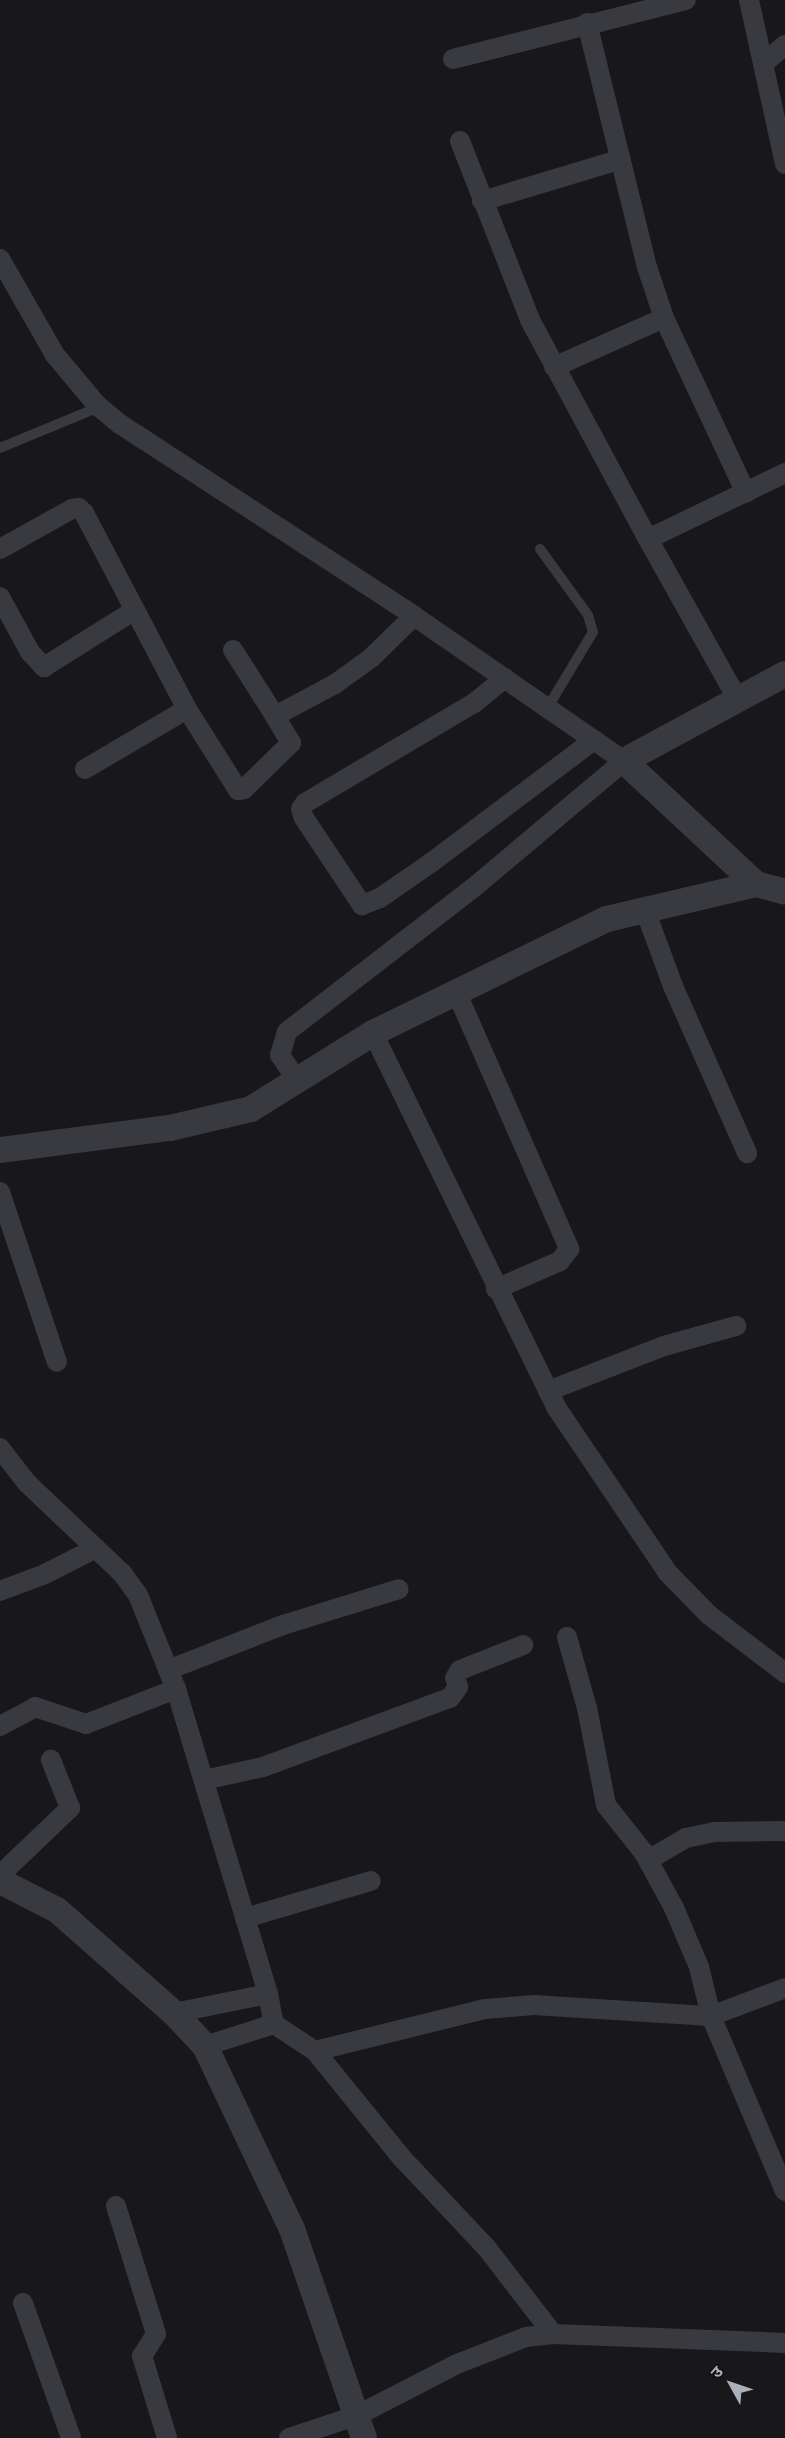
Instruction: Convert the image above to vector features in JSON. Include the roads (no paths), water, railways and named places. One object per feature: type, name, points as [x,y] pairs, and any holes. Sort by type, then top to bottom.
[{"type":"street","points":[[453,59],[587,23],[686,0]]},
{"type":"street","points":[[749,0],[785,164]]},
{"type":"street","points":[[587,23],[619,160],[664,318],[746,493]]},
{"type":"street","points":[[763,64],[785,45]]},
{"type":"street","points":[[460,141],[509,276],[554,368],[738,700]]},
{"type":"street","points":[[482,201],[619,160]]},
{"type":"street","points":[[0,259],[55,355],[99,407],[548,707],[624,761],[756,884],[785,892]]},
{"type":"street","points":[[554,368],[664,318]]},
{"type":"street","points":[[648,539],[785,473]]},
{"type":"street","points":[[0,549],[79,508],[187,709],[238,790],[291,743],[233,650]]},
{"type":"street","points":[[0,597],[30,652],[44,667],[135,610]]},
{"type":"street","points":[[275,716],[335,684],[371,658],[414,616]]},
{"type":"street","points":[[288,1068],[287,1032],[473,888],[624,761],[785,674]]},
{"type":"street","points":[[506,678],[474,703],[305,803],[301,809],[304,818],[362,905],[380,898],[432,862],[594,740]]},
{"type":"street","points":[[85,769],[187,709]]},
{"type":"street","points":[[0,1150],[170,1128],[251,1109],[288,1068],[373,1033],[607,919],[756,884]]},
{"type":"street","points":[[645,910],[673,986],[747,1153]]},
{"type":"street","points":[[456,991],[569,1249],[560,1261],[496,1289]]},
{"type":"street","points":[[373,1033],[496,1289],[548,1391],[668,1573],[709,1615],[785,1673]]},
{"type":"street","points":[[0,1191],[57,1362]]},
{"type":"street","points":[[548,1391],[664,1346],[736,1326]]},
{"type":"street","points":[[0,1448],[27,1484],[96,1548],[138,1595],[176,1689],[245,1918],[274,2024],[315,2051],[402,2158],[486,2247],[553,2334]]},
{"type":"street","points":[[0,1591],[45,1574],[96,1548]]},
{"type":"street","points":[[168,1670],[283,1625],[399,1589]]},
{"type":"street","points":[[567,1637],[587,1708],[606,1805],[648,1860],[699,1967],[711,2016],[785,2191]]},
{"type":"street","points":[[204,1780],[263,1767],[450,1698],[458,1687],[455,1678],[460,1670],[523,1645]]},
{"type":"street","points":[[0,1726],[35,1707],[86,1724],[176,1689]]},
{"type":"street","points":[[0,1875],[70,1808],[51,1760]]},
{"type":"street","points":[[648,1860],[687,1838],[714,1832],[785,1831]]},
{"type":"street","points":[[0,1881],[57,1910],[174,2013],[205,2046],[292,2229],[361,2426]]},
{"type":"street","points":[[245,1918],[371,1881]]},
{"type":"street","points":[[315,2051],[495,2008],[534,2005],[711,2016],[785,1988]]},
{"type":"street","points":[[174,2013],[267,1994]]},
{"type":"street","points":[[205,2046],[274,2024]]},
{"type":"street","points":[[116,2206],[156,2334],[142,2356],[167,2438]]},
{"type":"street","points":[[23,2303],[71,2438]]},
{"type":"street","points":[[289,2438],[361,2426],[457,2364],[526,2337],[553,2334],[785,2343]]},
{"type":"lane","points":[[0,448],[99,407]]},
{"type":"lane","points":[[540,549],[588,615],[593,632],[548,707]]}]
